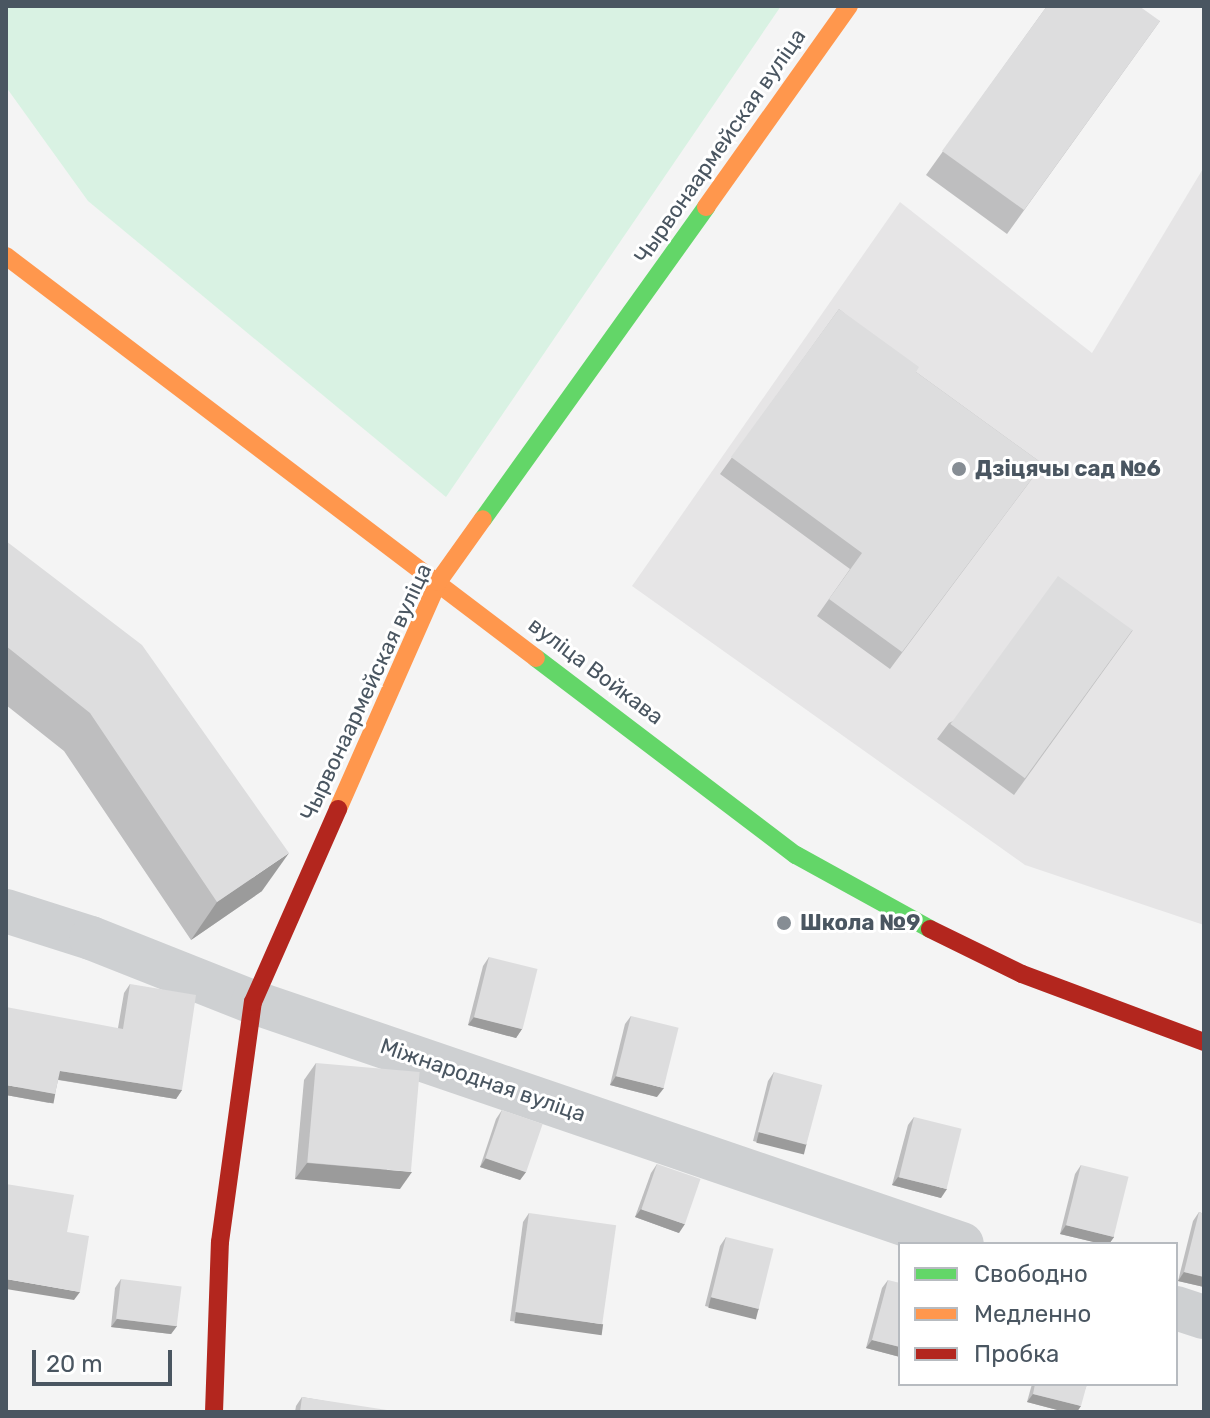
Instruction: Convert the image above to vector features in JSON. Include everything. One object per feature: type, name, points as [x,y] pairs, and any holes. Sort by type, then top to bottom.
[{"type":"street","name":"Чырвонаармейская вуліца","points":[[214,1412],[220,1242],[253,1002],[438,582],[849,6]]},
{"type":"street","name":"вуліца Войкава","points":[[6,256],[796,855],[831,877],[1022,974],[1204,1042]]},
{"type":"street","name":"Міжнародная вуліца","points":[[6,911],[91,938],[253,1002],[956,1242]]},
{"type":"street","points":[[1178,1309],[1204,1317]]},
{"type":"shaded area","name":"Дзіцячы сад №6","points":[[1204,167],[1204,925],[1025,865],[632,586],[900,202],[1092,353]]},
{"type":"green space","points":[[6,6],[781,6],[446,497],[88,201],[6,87]]},
{"type":"building","points":[[1047,6],[1139,6],[1160,21],[1024,210],[942,151]]},
{"type":"building","points":[[839,309],[919,367],[916,372],[1043,464],[902,652],[829,599],[862,553],[731,457]]},
{"type":"building","points":[[6,541],[142,645],[289,853],[217,902],[90,713],[6,646]]},
{"type":"building","points":[[1058,576],[1132,630],[1025,778],[950,724]]},
{"type":"building","points":[[489,957],[538,969],[523,1029],[474,1017]]},
{"type":"building","points":[[130,984],[196,995],[182,1090],[60,1071],[55,1094],[6,1085],[6,1007],[123,1029]]},
{"type":"building","points":[[631,1016],[679,1028],[664,1088],[616,1076]]},
{"type":"building","points":[[316,1063],[420,1072],[411,1172],[307,1163]]},
{"type":"building","points":[[774,1072],[822,1085],[806,1145],[758,1132]]},
{"type":"building","points":[[502,1110],[543,1124],[526,1172],[485,1158]]},
{"type":"building","points":[[914,1117],[962,1129],[947,1189],[899,1177]]},
{"type":"building","points":[[657,1164],[700,1179],[685,1224],[641,1209]]},
{"type":"building","points":[[1081,1165],[1129,1177],[1114,1237],[1066,1225]]},
{"type":"building","points":[[6,1184],[74,1195],[67,1232],[89,1236],[80,1292],[6,1279]]},
{"type":"building","points":[[1199,1212],[1204,1214],[1204,1277],[1184,1272]]},
{"type":"building","points":[[529,1213],[616,1225],[602,1324],[515,1312]]},
{"type":"building","points":[[726,1237],[774,1249],[759,1309],[711,1297]]},
{"type":"building","points":[[121,1279],[182,1286],[177,1326],[116,1319]]},
{"type":"building","points":[[888,1280],[898,1282],[898,1346],[872,1340]]},
{"type":"building","points":[[1035,1386],[1086,1386],[1081,1406],[1033,1394]]},
{"type":"building","points":[[302,1397],[387,1410],[387,1412],[300,1412]]},
{"type":"traffic: fast","points":[[483,519],[706,207]]},
{"type":"traffic: fast","points":[[536,658],[796,855],[930,929]]},
{"type":"traffic: slow","points":[[706,207],[849,6]]},
{"type":"traffic: slow","points":[[6,256],[536,658]]},
{"type":"traffic: slow","points":[[338,809],[438,582],[483,519]]},
{"type":"traffic: jam","points":[[214,1412],[220,1242],[253,1002],[338,809]]},
{"type":"traffic: jam","points":[[930,929],[1022,974],[1204,1042]]},
{"type":"place","name":"Дзіцячы сад №6","points":[[959,469]]},
{"type":"place","name":"Школа №9","points":[[784,923]]}]
